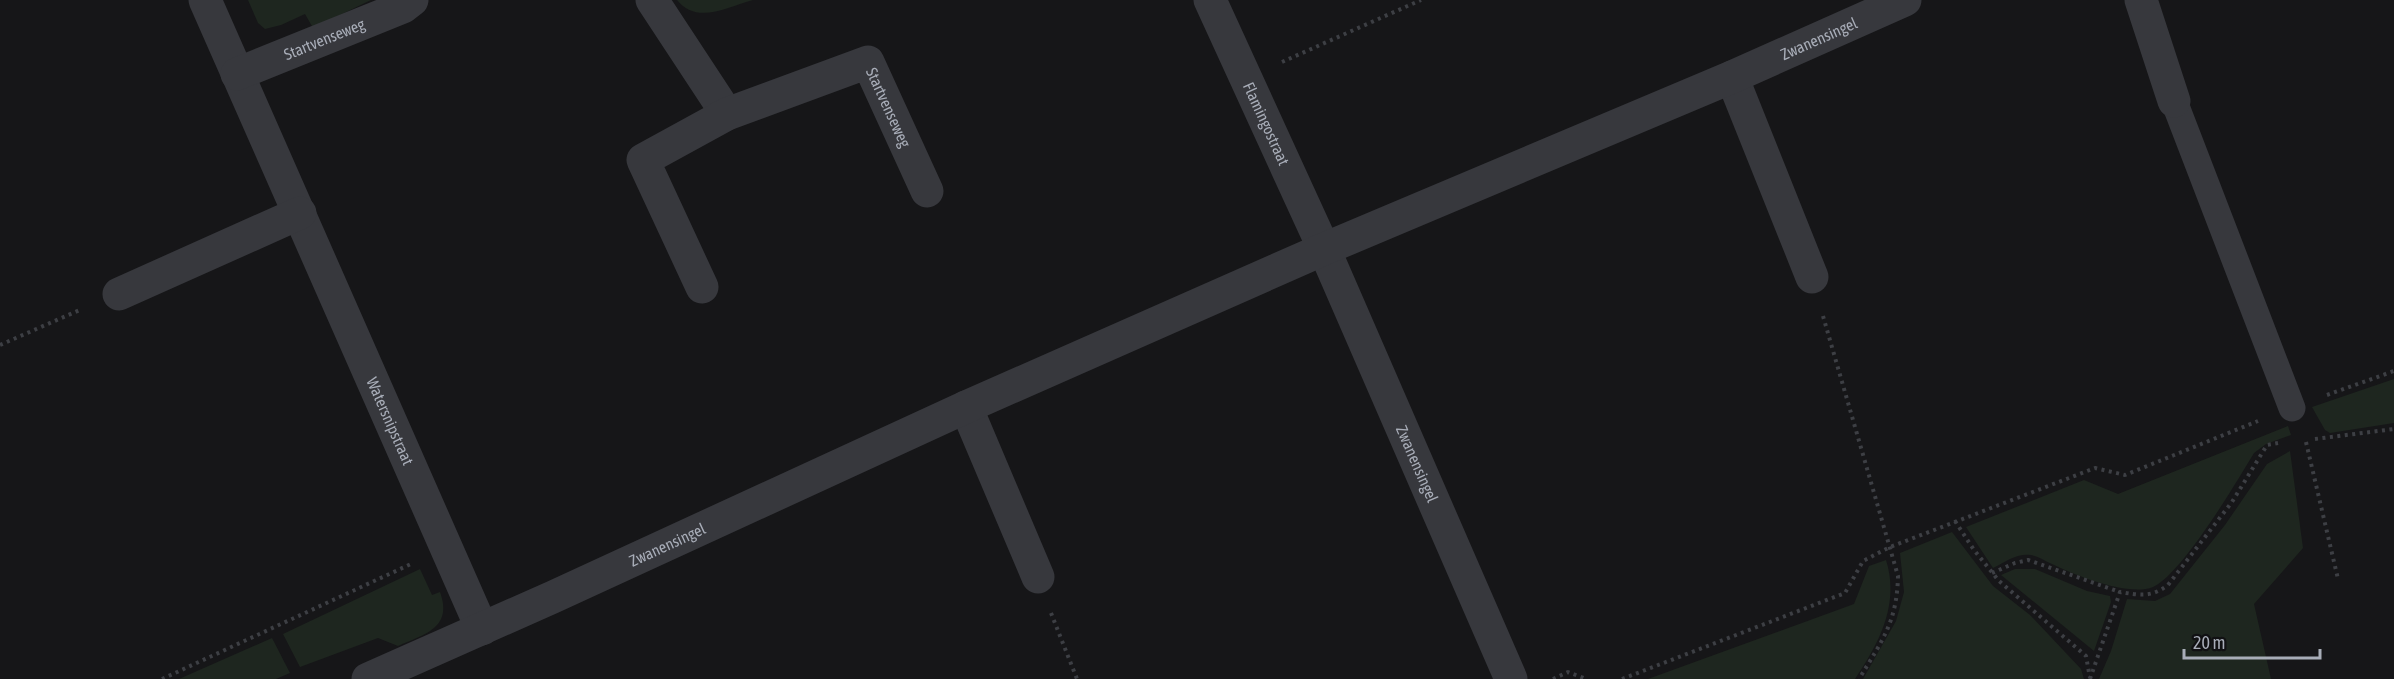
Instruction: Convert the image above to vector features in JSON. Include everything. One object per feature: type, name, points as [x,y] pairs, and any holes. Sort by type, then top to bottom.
[{"type":"street","name":"Watersnipstraat","points":[[205,0],[482,628]]},
{"type":"street","name":"Startvenseweg","points":[[237,74],[403,7],[412,0]]},
{"type":"street","points":[[652,0],[727,114]]},
{"type":"street","name":"Flamingostraat","points":[[1210,0],[1324,249]]},
{"type":"street","name":"Zwanensingel","points":[[368,679],[966,406],[1324,249],[1732,77],[1905,0]]},
{"type":"street","points":[[2141,0],[2175,101],[2292,408]]},
{"type":"street","name":"Startvenseweg","points":[[702,287],[643,160],[727,114],[868,62],[927,191]]},
{"type":"street","points":[[1732,77],[1812,277]]},
{"type":"street","points":[[119,294],[300,213]]},
{"type":"street","name":"Zwanensingel","points":[[1324,249],[1511,679]]},
{"type":"street","points":[[966,406],[1038,577]]},
{"type":"path","points":[[1246,79],[1421,0]]},
{"type":"path","points":[[1812,277],[1899,576],[1898,598],[1893,618],[1859,679]]},
{"type":"path","points":[[0,345],[119,294]]},
{"type":"path","points":[[1622,679],[1845,593],[1863,561],[1955,521],[2094,468],[2126,475],[2292,408],[2394,371]]},
{"type":"path","points":[[2296,441],[2394,429]]},
{"type":"path","points":[[2305,440],[2338,579]]},
{"type":"path","points":[[1992,573],[2014,563],[2028,560],[2120,592],[2146,596],[2158,592],[2168,585],[2232,502],[2267,444],[2286,442]]},
{"type":"path","points":[[1955,521],[1992,573],[2086,656],[2090,679],[2120,592]]},
{"type":"path","points":[[162,679],[447,548]]},
{"type":"path","points":[[1038,577],[1077,679]]},
{"type":"path","points":[[1553,679],[1568,672],[1586,679]]},
{"type":"shaded area","points":[[248,0],[371,0],[313,28],[305,14],[281,25],[265,29],[258,23]]},
{"type":"shaded area","points":[[677,0],[753,0],[723,10],[703,13],[694,12]]},
{"type":"shaded area","points":[[2394,379],[2394,423],[2330,433],[2325,430],[2312,407]]},
{"type":"shaded area","points":[[2288,426],[2291,435],[2266,444],[2254,453],[2193,547],[2165,579],[2153,587],[2130,589],[2116,587],[2074,574],[2031,555],[2016,557],[1993,568],[1966,527],[2084,480],[2118,494]]},
{"type":"shaded area","points":[[2290,451],[2303,548],[2254,604],[2271,679],[2099,679],[2111,651],[2127,599],[2155,601],[2170,594],[2225,525],[2267,464]]},
{"type":"shaded area","points":[[1952,532],[1993,586],[2030,615],[2081,669],[2084,679],[1863,679],[1896,621],[1904,592],[1900,553]]},
{"type":"shaded area","points":[[1886,560],[1890,576],[1889,607],[1879,637],[1855,679],[1648,679],[1854,604],[1869,566]]},
{"type":"shaded area","points":[[420,569],[432,595],[440,592],[443,604],[440,622],[434,628],[398,646],[378,638],[300,667],[283,634]]},
{"type":"shaded area","points":[[2015,569],[2035,569],[2087,591],[2110,596],[2111,602],[2094,651],[2001,575]]},
{"type":"shaded area","points":[[272,638],[290,673],[276,679],[179,679]]}]
